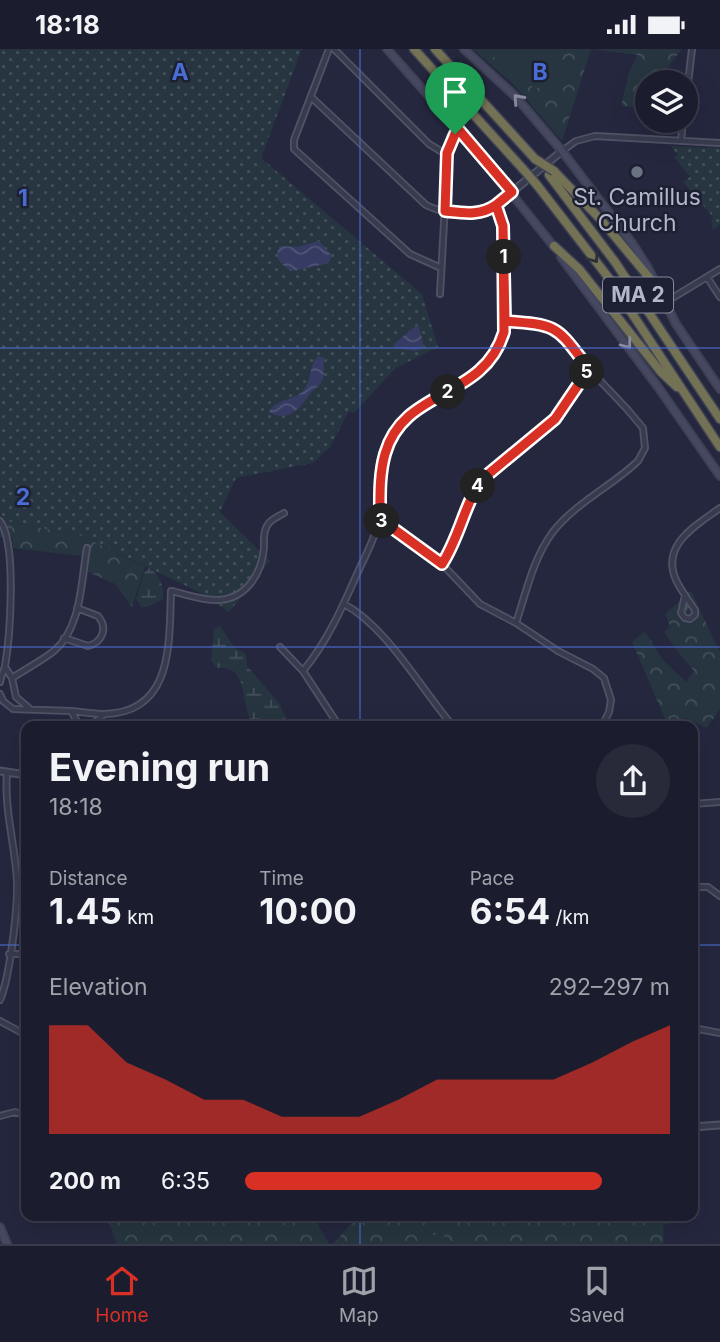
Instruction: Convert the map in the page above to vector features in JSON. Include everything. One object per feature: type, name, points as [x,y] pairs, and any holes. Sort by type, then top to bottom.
[{"type":"highway","name":"MA 2","points":[[414,49],[537,185],[602,269],[720,447]]},
{"type":"highway","name":"MA 2","points":[[435,49],[535,159],[551,173],[615,262],[720,419]]},
{"type":"highway","points":[[551,173],[603,221],[657,287]]},
{"type":"highway","points":[[554,246],[579,269],[661,372],[689,400]]},
{"type":"main road","points":[[387,49],[512,192],[658,387],[720,476]]},
{"type":"main road","points":[[464,49],[510,90],[562,151],[632,243],[676,324],[720,389]]},
{"type":"main road","points":[[0,1227],[6,1244]]},
{"type":"street","points":[[441,268],[410,254],[293,147],[332,49],[429,144],[447,155]]},
{"type":"street","points":[[690,70],[692,49]]},
{"type":"street","points":[[311,97],[421,202],[445,211],[483,212],[496,205],[576,141],[592,137],[720,143]]},
{"type":"street","points":[[440,294],[447,155],[451,140],[459,130]]},
{"type":"street","points":[[681,141],[682,133]]},
{"type":"street","points":[[303,671],[320,649],[344,604],[380,519],[383,465],[396,430],[415,410],[466,382],[482,369],[499,347],[505,321],[503,226],[496,205]]},
{"type":"street","points":[[674,297],[720,269]]},
{"type":"street","points":[[707,277],[720,297]]},
{"type":"street","points":[[505,321],[542,324],[566,338],[589,369],[636,418],[643,428],[645,448],[633,466],[568,516],[554,532],[538,557],[516,623]]},
{"type":"street","points":[[442,564],[480,481],[555,419],[589,369]]},
{"type":"street","points":[[685,595],[681,613],[690,619],[694,617],[695,610],[673,572],[674,550],[683,536],[720,508]]},
{"type":"street","points":[[0,694],[13,709],[104,714],[127,710],[141,704],[153,694],[166,662],[170,591],[210,600],[236,596],[246,589],[257,575],[262,562],[264,534],[268,523],[284,513]]},
{"type":"street","points":[[380,519],[442,564],[480,604],[516,623],[604,678],[611,700],[604,721]]},
{"type":"street","points":[[0,521],[6,533],[9,554],[10,608],[5,666],[0,682]]},
{"type":"street","points":[[12,678],[54,651],[64,638],[77,608],[87,548]]},
{"type":"street","points":[[344,604],[368,621],[385,638],[449,721]]},
{"type":"street","points":[[64,638],[88,646],[96,643],[103,634],[100,618],[93,612],[77,608]]},
{"type":"street","points":[[280,647],[303,671],[336,721]]},
{"type":"street","points":[[5,666],[12,678],[16,697],[30,708]]},
{"type":"street","points":[[71,711],[77,721]]},
{"type":"street","points":[[96,721],[104,714]]},
{"type":"street","points":[[0,1000],[9,954],[17,882],[7,817],[4,772]]},
{"type":"street","points":[[698,803],[720,801]]},
{"type":"street","points":[[17,882],[21,881]]},
{"type":"street","points":[[698,887],[708,887],[720,896]]},
{"type":"street","points":[[9,954],[21,954]]},
{"type":"street","points":[[0,1021],[21,1032]]},
{"type":"street","points":[[698,1029],[720,1033]]},
{"type":"street","points":[[0,1116],[15,1112],[21,1114]]},
{"type":"street","points":[[698,1127],[720,1125]]},
{"type":"green space","points":[[0,49],[302,49],[261,158],[422,294],[438,347],[396,368],[354,413],[349,411],[330,447],[313,463],[236,478],[220,512],[270,561],[229,612],[207,596],[82,536],[6,521],[0,514]]},
{"type":"green space","points":[[473,49],[591,49],[562,141],[515,86]]},
{"type":"green space","points":[[500,49],[558,49],[568,85],[546,89],[515,78],[491,53]]},
{"type":"green space","points":[[592,49],[682,49],[665,70],[635,70],[635,107],[621,106],[629,72],[638,55]]},
{"type":"green space","points":[[671,146],[720,148],[720,224],[713,230],[713,217],[683,182],[690,177],[674,157],[678,155]]},
{"type":"green space","points":[[0,516],[6,521],[82,536],[145,567],[132,607],[115,584],[88,572],[89,557],[13,548],[12,537],[0,537]]},
{"type":"green space","points":[[149,568],[156,573],[160,581],[163,599],[141,607],[136,599],[144,573]]},
{"type":"green space","points":[[691,591],[720,652],[720,708],[707,728],[698,724],[698,721],[685,718],[682,721],[666,721],[632,642],[645,631],[662,659],[686,682],[694,671],[664,632],[670,626],[665,614]]},
{"type":"green space","points":[[220,626],[235,648],[246,654],[247,666],[280,704],[287,721],[251,721],[240,680],[228,669],[217,668],[211,660],[214,629]]},
{"type":"green space","points":[[108,1221],[316,1221],[329,1244],[117,1244]]},
{"type":"green space","points":[[354,1221],[676,1221],[663,1225],[664,1244],[333,1244]]},
{"type":"green space","points":[[429,1221],[452,1221],[440,1244],[433,1244]]},
{"type":"water","points":[[319,241],[332,256],[329,263],[293,271],[285,267],[278,258],[280,246],[297,247]]},
{"type":"water","points":[[417,325],[424,348],[416,351],[393,348],[395,343]]},
{"type":"water","points":[[318,356],[324,358],[320,384],[288,415],[269,412],[280,402],[302,392]]},
{"type":"place","name":"St. Camillus Church","points":[[637,172]]},
{"type":"route","points":[[455,134],[447,153],[445,211],[475,213],[496,205],[502,219],[503,226],[505,321],[542,324],[553,328],[566,338],[589,369],[555,419],[480,481],[442,564],[380,519],[380,501],[385,455],[396,430],[415,410],[466,382],[482,369],[499,347],[504,332],[503,226],[496,205],[512,192],[459,130],[455,134]]}]
